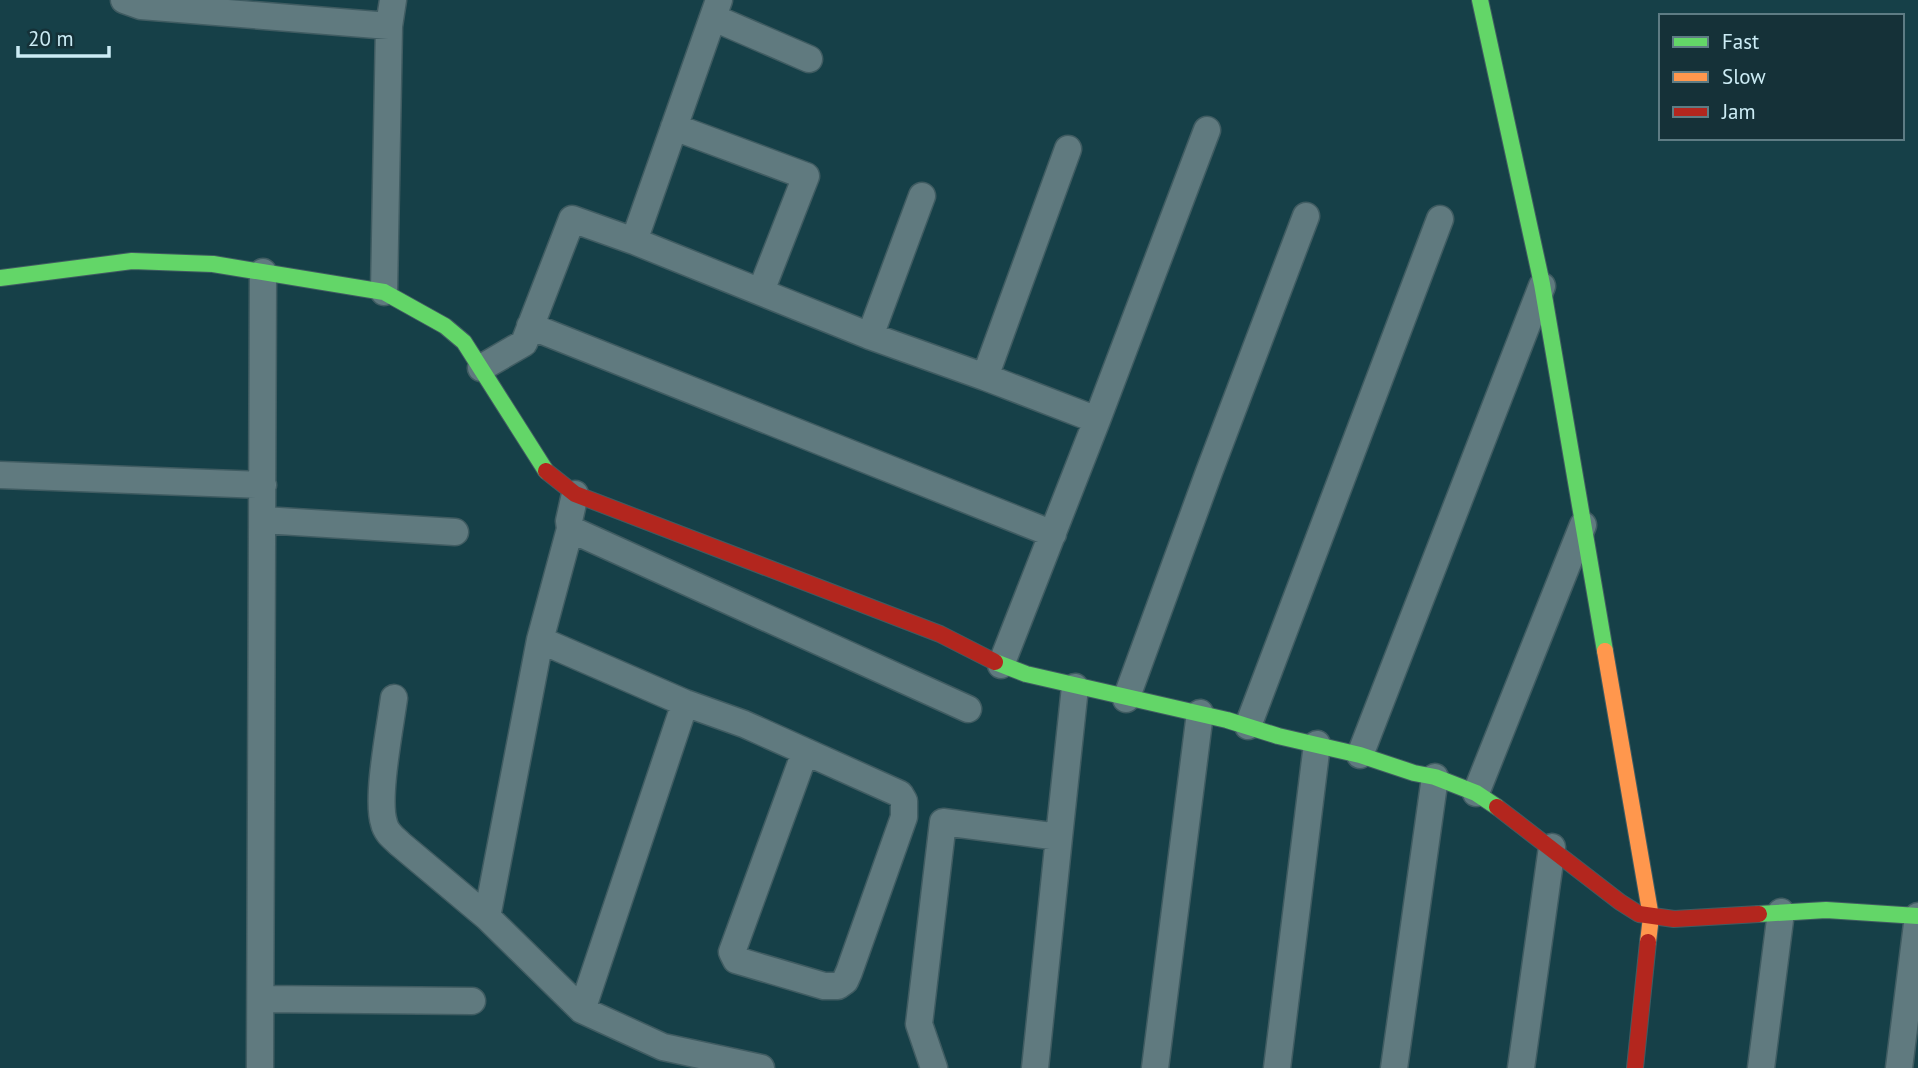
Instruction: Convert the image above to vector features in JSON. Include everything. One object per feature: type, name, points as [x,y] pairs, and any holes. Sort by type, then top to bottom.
[{"type":"street","points":[[384,292],[389,26],[393,0]]},
{"type":"street","points":[[1480,0],[1542,284],[1651,917],[1634,1068]]},
{"type":"street","points":[[135,2],[389,26]]},
{"type":"street","points":[[634,241],[717,9],[809,59]]},
{"type":"street","points":[[674,127],[806,176],[761,291]]},
{"type":"street","points":[[1001,665],[1207,131]]},
{"type":"street","points":[[985,377],[1068,149]]},
{"type":"street","points":[[870,336],[922,196]]},
{"type":"street","points":[[1126,699],[1306,216]]},
{"type":"street","points":[[481,368],[524,343],[572,219],[634,241],[870,336],[1097,421]]},
{"type":"street","points":[[1248,726],[1440,219]]},
{"type":"street","points":[[0,278],[132,261],[213,264],[384,292],[445,326],[464,342],[543,469],[575,494],[940,634],[1001,665],[1026,674],[1126,699],[1200,713],[1360,755],[1435,777],[1476,793],[1513,817],[1639,914],[1696,919],[1826,910],[1918,916],[1899,1068]]},
{"type":"street","points":[[260,1068],[263,272]]},
{"type":"street","points":[[1360,755],[1542,284]]},
{"type":"street","points":[[530,326],[1053,534]]},
{"type":"street","points":[[1,475],[263,485]]},
{"type":"street","points":[[487,917],[540,639],[570,529],[569,521],[575,494]]},
{"type":"street","points":[[263,520],[455,532]]},
{"type":"street","points":[[1476,793],[1584,523]]},
{"type":"street","points":[[570,529],[968,709]]},
{"type":"street","points":[[540,639],[685,703],[744,724],[900,794],[904,800],[904,817],[849,972],[845,981],[838,986],[824,986],[736,960],[732,952],[805,752]]},
{"type":"street","points":[[1035,1068],[1075,687]]},
{"type":"street","points":[[394,698],[381,805],[388,832],[487,917],[582,1010],[663,1047],[761,1068]]},
{"type":"street","points":[[582,1010],[685,703]]},
{"type":"street","points":[[1154,1068],[1200,713]]},
{"type":"street","points":[[1277,1068],[1317,744]]},
{"type":"street","points":[[1394,1068],[1435,777]]},
{"type":"street","points":[[934,1068],[919,1024],[943,822],[1059,837]]},
{"type":"street","points":[[1521,1068],[1552,847]]},
{"type":"street","points":[[1761,1068],[1781,912]]},
{"type":"street","points":[[261,999],[472,1001]]},
{"type":"traffic: fast","points":[[1480,0],[1542,284],[1605,651]]},
{"type":"traffic: fast","points":[[0,278],[132,261],[213,264],[384,292],[445,326],[464,342],[546,471]]},
{"type":"traffic: fast","points":[[995,662],[1026,674],[1227,720],[1278,736],[1360,755],[1435,777],[1476,793],[1497,807]]},
{"type":"traffic: fast","points":[[1759,914],[1826,910],[1918,916]]},
{"type":"traffic: slow","points":[[1605,651],[1651,917],[1648,942]]},
{"type":"traffic: jam","points":[[546,471],[575,494],[940,634],[995,662]]},
{"type":"traffic: jam","points":[[1497,807],[1639,914],[1674,919],[1759,914]]},
{"type":"traffic: jam","points":[[1635,1068],[1648,942]]}]
